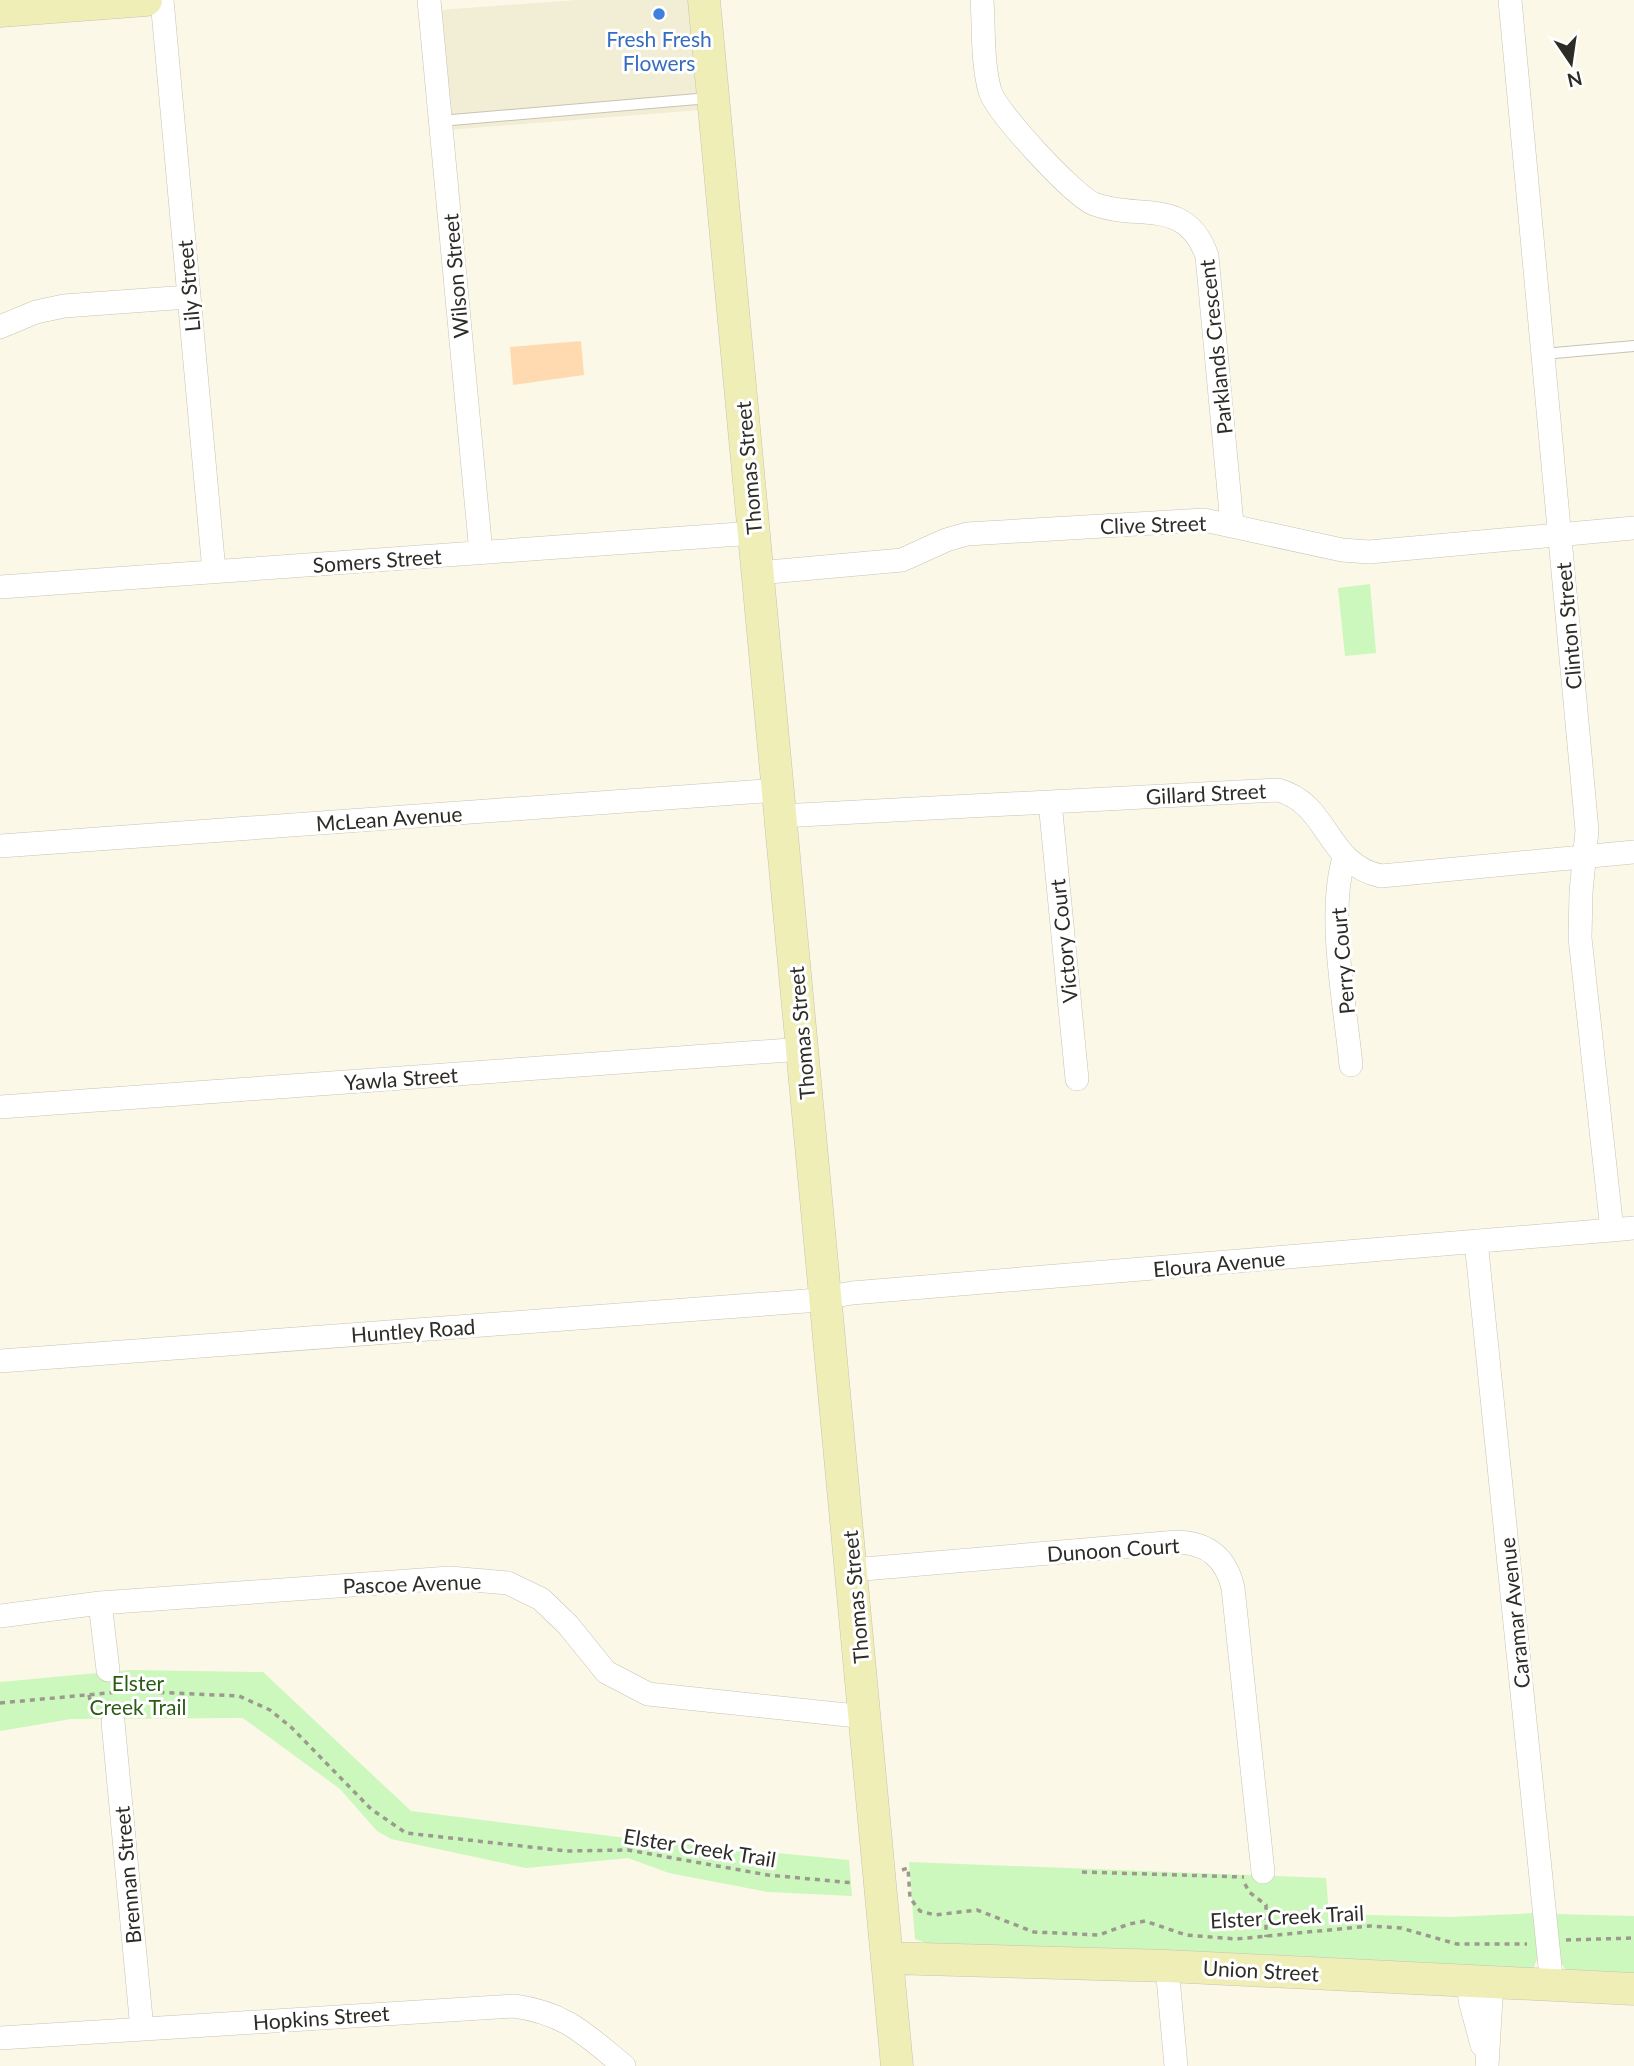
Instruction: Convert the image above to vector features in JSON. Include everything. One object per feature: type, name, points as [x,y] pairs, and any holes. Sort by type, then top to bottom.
[{"type":"street","points":[[0,11],[146,0]]},
{"type":"street","name":"Lily Street","points":[[162,0],[214,571]]},
{"type":"street","name":"Wilson Street","points":[[429,0],[481,553]]},
{"type":"street","name":"Thomas Street","points":[[704,0],[897,2066]]},
{"type":"street","name":"Parklands Crescent","points":[[982,0],[990,92],[1063,181],[1096,205],[1158,212],[1174,217],[1188,225],[1203,245],[1207,256],[1232,524]]},
{"type":"street","name":"Clinton Street","points":[[1510,0],[1587,830],[1580,938],[1623,1229]]},
{"type":"street","points":[[0,327],[36,312],[64,306],[188,297]]},
{"type":"street","name":"Clive Street","points":[[758,573],[902,560],[946,540],[967,534],[1204,520],[1353,552],[1634,528]]},
{"type":"street","name":"Somers Street","points":[[0,587],[754,534]]},
{"type":"street","name":"Gillard Street","points":[[780,803],[1050,802],[1278,790],[1290,793],[1315,813],[1344,858],[1367,873],[1395,876],[1634,852]]},
{"type":"street","name":"Victory Court","points":[[1050,802],[1077,1079]]},
{"type":"street","name":"McLean Avenue","points":[[0,846],[780,803]]},
{"type":"street","name":"Perry Court","points":[[1344,858],[1338,876],[1336,908],[1351,1065]]},
{"type":"street","name":"Yawla Street","points":[[0,1107],[803,1049]]},
{"type":"street","name":"Eloura Avenue","points":[[827,1298],[1623,1229]]},
{"type":"street","name":"Caramar Avenue","points":[[1476,1241],[1552,1986]]},
{"type":"street","name":"Huntley Road","points":[[0,1361],[827,1298]]},
{"type":"street","name":"Dunoon Court","points":[[852,1570],[1177,1542],[1198,1545],[1218,1556],[1230,1574],[1233,1588],[1264,1872]]},
{"type":"street","name":"Pascoe Avenue","points":[[0,1616],[100,1603],[450,1578],[488,1579],[508,1583],[541,1600],[568,1625],[606,1672],[648,1694],[866,1717]]},
{"type":"street","points":[[100,1603],[108,1670]]},
{"type":"street","name":"Brennan Street","points":[[113,1721],[142,2029]]},
{"type":"street","name":"Union Street","points":[[888,1958],[1167,1966],[1634,1989]]},
{"type":"street","points":[[1167,1966],[1176,2066]]},
{"type":"street","points":[[1480,1981],[1470,2000],[1486,2062]]},
{"type":"street","name":"Hopkins Street","points":[[0,2038],[514,2006],[548,2013],[575,2025],[625,2066]]},
{"type":"lane","points":[[440,121],[713,98]]},
{"type":"lane","points":[[1543,354],[1634,346]]},
{"type":"path","name":"Elster Creek Trail","points":[[0,1703],[129,1691],[239,1696],[270,1710],[292,1728],[370,1809],[406,1833],[566,1851],[628,1850],[687,1863],[768,1875],[861,1882]]},
{"type":"path","name":"Elster Creek Trail","points":[[901,1870],[908,1868],[913,1905],[920,1911],[934,1915],[977,1910],[1034,1932],[1084,1935],[1111,1933],[1129,1924],[1145,1921],[1170,1931],[1209,1938],[1266,1937],[1370,1926],[1401,1928],[1457,1944],[1511,1946],[1634,1938]]},
{"type":"path","points":[[1082,1872],[1244,1876],[1249,1892],[1266,1905],[1266,1937]]},
{"type":"shaded area","points":[[576,0],[692,0],[701,110],[448,130],[439,10]]},
{"type":"green space","points":[[1370,584],[1376,653],[1345,656],[1338,588]]},
{"type":"green space","name":"Elster Creek Trail","points":[[130,1670],[263,1672],[411,1811],[634,1839],[849,1860],[852,1896],[768,1892],[669,1873],[628,1858],[526,1868],[391,1839],[377,1831],[340,1789],[243,1718],[71,1719],[0,1731],[0,1682]]},
{"type":"green space","points":[[909,1862],[1326,1878],[1329,1914],[1451,1917],[1534,1913],[1538,1957],[1533,1969],[929,1944],[915,1939]]},
{"type":"green space","points":[[1555,1914],[1634,1916],[1634,1979],[1568,1973],[1559,1960]]},
{"type":"building","points":[[581,341],[584,375],[513,385],[510,347]]},
{"type":"place","name":"Fresh Fresh Flowers","points":[[659,14]]}]
